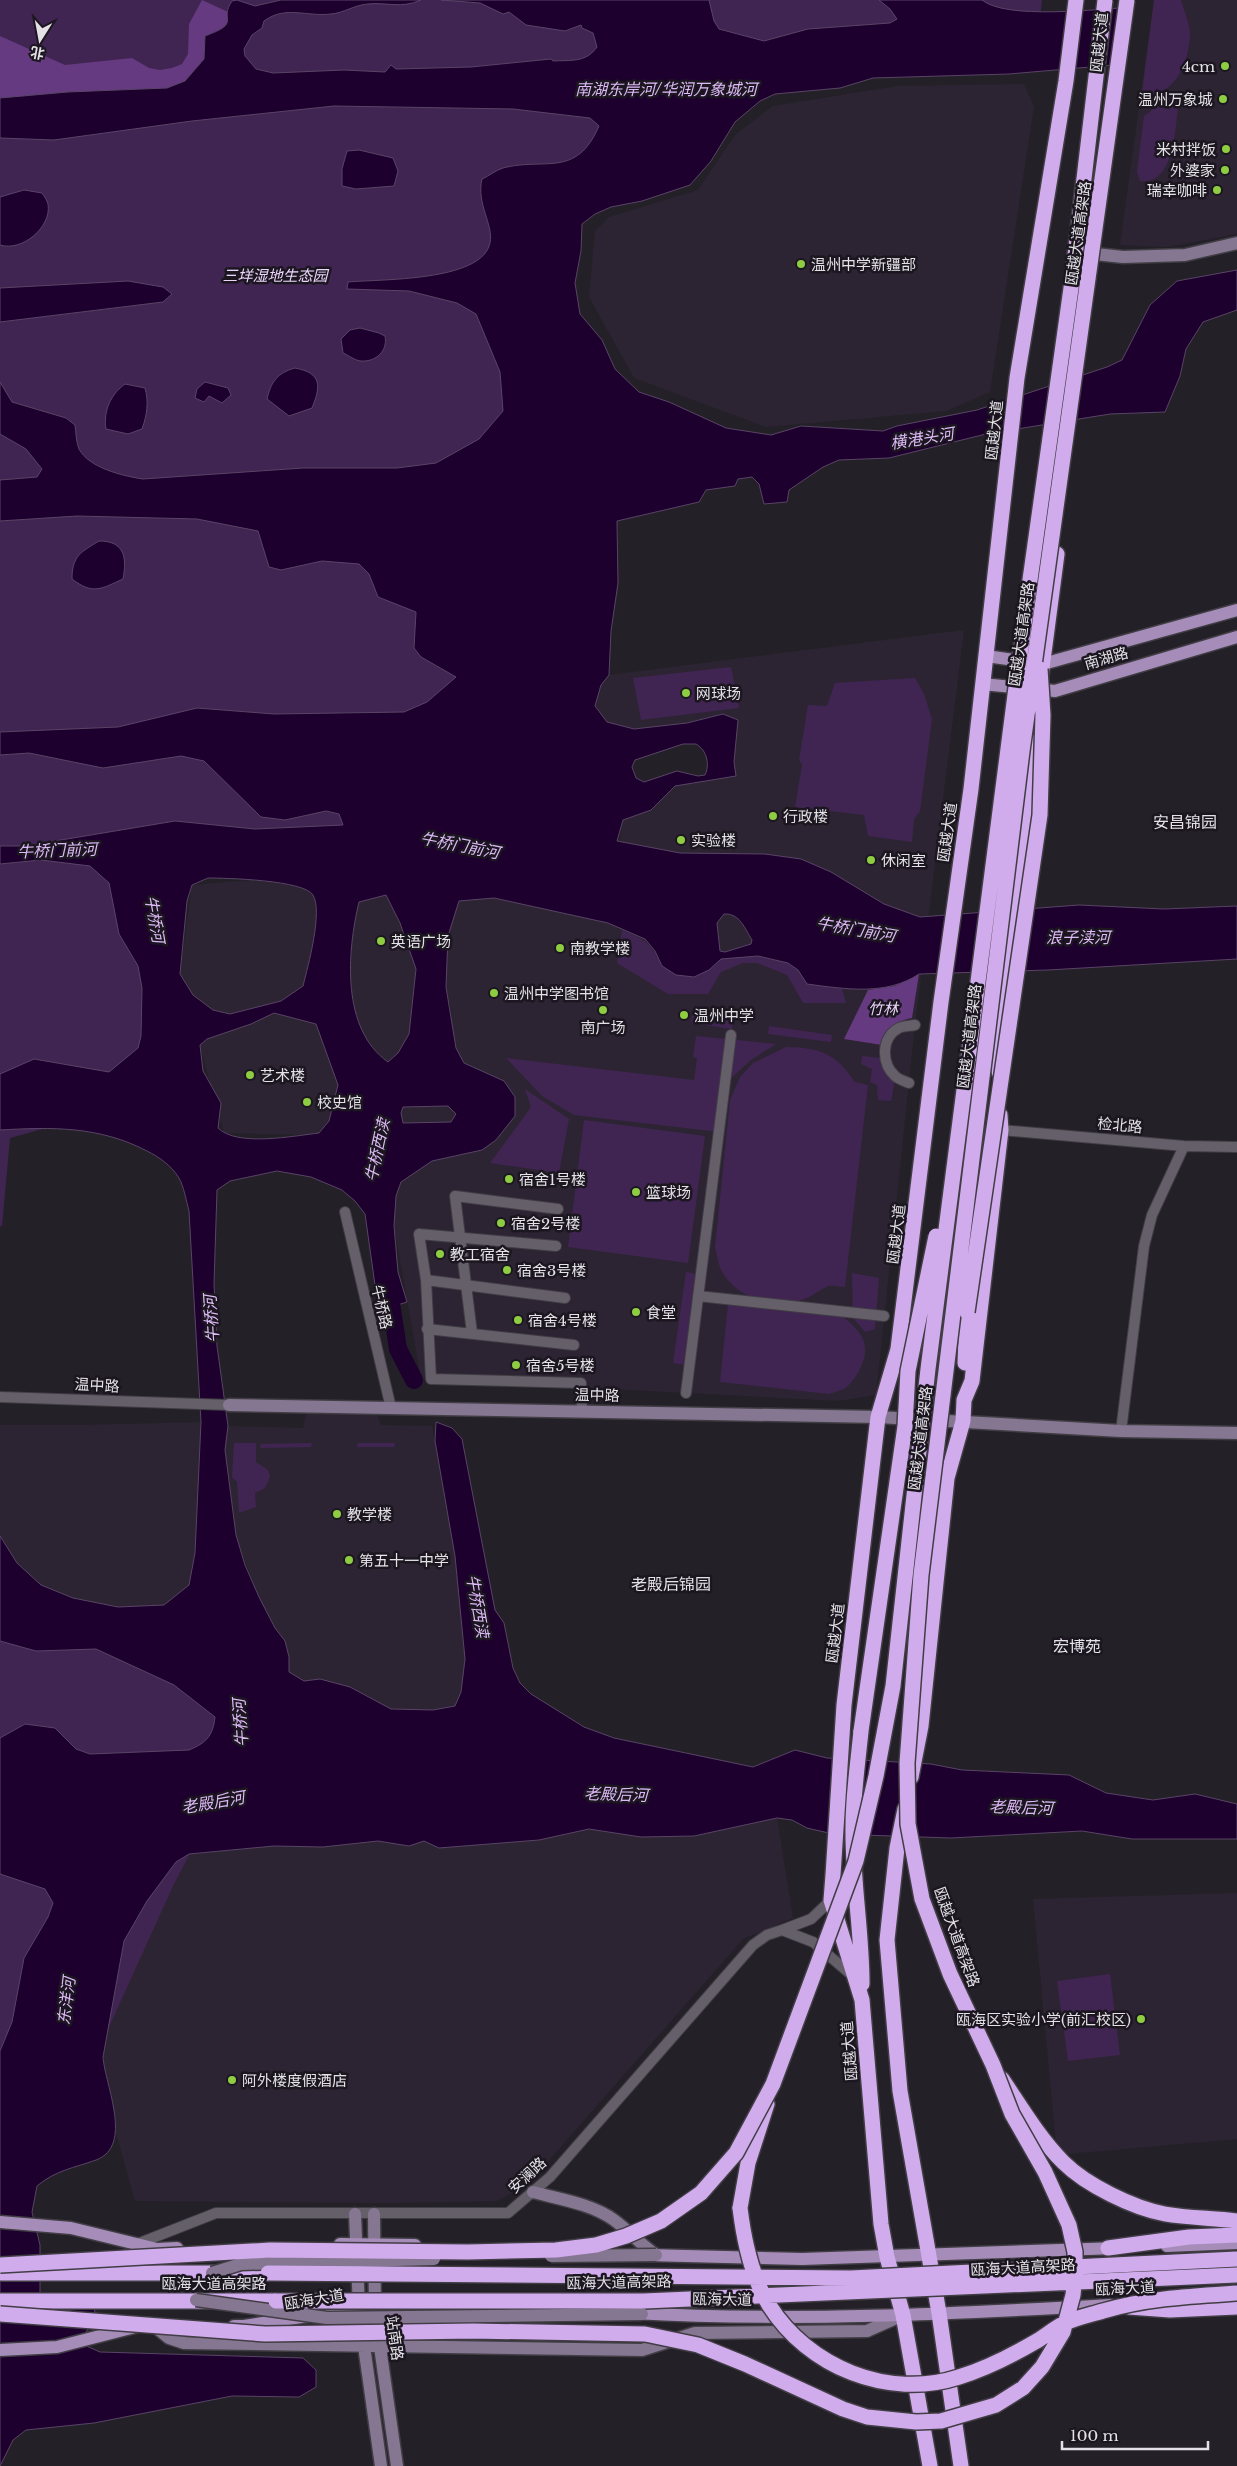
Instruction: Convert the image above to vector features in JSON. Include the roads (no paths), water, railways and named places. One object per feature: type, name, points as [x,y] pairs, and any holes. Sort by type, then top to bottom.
[{"type":"highway","name":"瓯越大道","points":[[930,2466],[903,2315],[887,2257],[881,2224],[862,2000],[831,1900],[844,1705],[878,1417],[898,1349],[955,896],[971,789],[1018,378],[1066,81],[1076,0]]},
{"type":"highway","name":"瓯越大道高架路","points":[[773,2084],[856,1860],[876,1776],[893,1686],[928,1369],[1028,594],[1072,282],[1105,0]]},
{"type":"highway","name":"瓯越大道","points":[[960,2466],[939,2313],[900,2091],[888,1940],[897,1848],[921,1726],[947,1478],[964,1421],[964,1400],[972,1381],[1001,1130],[997,1043],[1018,897],[1030,799],[1039,689],[1095,254],[1121,0]]},
{"type":"highway","name":"瓯越大道高架路","points":[[993,2065],[950,1974],[922,1899],[908,1824],[907,1763],[920,1575],[1038,636],[1127,0]]},
{"type":"highway","points":[[964,1400],[967,1312],[1040,814],[1043,714],[1038,636]]},
{"type":"highway","points":[[862,2000],[862,1953],[855,1898],[853,1843],[861,1730],[905,1426],[908,1371],[955,1159]]},
{"type":"highway","points":[[993,2065],[1054,2152],[1064,2163],[1095,2186],[1133,2204],[1164,2214],[1237,2220]]},
{"type":"highway","points":[[0,2314],[265,2334],[474,2331],[645,2334],[671,2338],[705,2347],[816,2398],[867,2417],[916,2422],[941,2421],[965,2416],[996,2405],[1023,2388],[1042,2367],[1063,2332],[1073,2294],[1075,2252],[1069,2225],[1049,2180],[1012,2114],[993,2065]]},
{"type":"highway","points":[[0,2265],[270,2250],[478,2252],[556,2250],[596,2245],[626,2236],[661,2221],[701,2192],[736,2153],[773,2084]]},
{"type":"highway","points":[[773,2084],[748,2163],[743,2190],[740,2208],[744,2241],[750,2263],[768,2304],[800,2343],[838,2368],[859,2376],[889,2383],[927,2383],[958,2378],[1016,2352],[1063,2324],[1103,2311],[1146,2300],[1237,2293]]},
{"type":"highway","points":[[1108,2248],[1189,2238],[1237,2235]]},
{"type":"highway","name":"瓯海大道高架路","points":[[0,2273],[591,2274],[851,2278],[1237,2259]]},
{"type":"highway","name":"瓯海大道高架路","points":[[0,2301],[644,2300],[1237,2275]]},
{"type":"highway","points":[[1108,2305],[1170,2310],[1237,2307]]},
{"type":"main road","points":[[1095,254],[1123,257],[1185,255],[1237,243]]},
{"type":"main road","name":"南湖路","points":[[986,656],[1043,664],[1237,610]]},
{"type":"main road","name":"南湖路","points":[[982,684],[1055,690],[1237,637]]},
{"type":"main road","name":"温中路","points":[[229,1405],[582,1410],[878,1417],[1122,1431],[1237,1433]]},
{"type":"main road","points":[[533,2192],[589,2208],[613,2220],[637,2242],[656,2255]]},
{"type":"main road","name":"站南路","points":[[354,2214],[359,2308],[381,2466]]},
{"type":"main road","name":"站南路","points":[[374,2214],[376,2243],[375,2309],[397,2466]]},
{"type":"main road","points":[[0,2222],[71,2228],[157,2249],[376,2243],[802,2259],[929,2256],[1237,2243]]},
{"type":"main road","points":[[212,2273],[241,2264],[481,2257],[656,2255]]},
{"type":"main road","name":"瓯海大道","points":[[0,2350],[57,2347],[151,2323],[244,2326],[359,2308],[508,2306],[642,2314],[749,2317],[903,2315],[1237,2298]]},
{"type":"main road","points":[[196,2300],[327,2318],[642,2314]]},
{"type":"main road","points":[[151,2323],[169,2338],[184,2344],[642,2350],[695,2333],[867,2331],[903,2315]]},
{"type":"street","points":[[909,1083],[895,1076],[885,1062],[885,1051],[888,1038],[899,1028],[915,1025]]},
{"type":"street","points":[[686,1393],[731,1035]]},
{"type":"street","name":"检北路","points":[[1001,1130],[1184,1146],[1237,1147]]},
{"type":"street","points":[[1122,1431],[1144,1246],[1152,1215],[1164,1194],[1184,1146]]},
{"type":"street","points":[[472,1333],[455,1196],[558,1208]]},
{"type":"street","name":"牛桥路","points":[[345,1212],[391,1408]]},
{"type":"street","points":[[556,1246],[419,1234],[426,1280],[431,1379],[581,1383],[582,1410]]},
{"type":"street","points":[[426,1280],[565,1298]]},
{"type":"street","points":[[698,1296],[884,1316]]},
{"type":"street","points":[[428,1329],[574,1345]]},
{"type":"street","name":"温中路","points":[[0,1397],[229,1405]]},
{"type":"street","name":"安澜路","points":[[137,2244],[216,2214],[508,2213],[550,2177],[753,1945],[767,1935],[812,1919],[831,1900]]},
{"type":"street","points":[[782,1930],[813,1942],[855,1978]]},
{"type":"water","points":[[237,0],[255,6],[281,0],[421,0],[400,5],[363,5],[322,15],[288,13],[272,16],[264,21],[262,28],[252,35],[244,49],[245,56],[256,69],[273,73],[344,70],[385,72],[391,65],[396,69],[471,67],[551,59],[553,61],[571,60],[588,56],[597,47],[593,33],[582,28],[581,25],[565,31],[526,25],[509,12],[503,14],[480,3],[441,0],[709,0],[714,21],[719,29],[764,41],[808,29],[890,23],[897,19],[890,9],[879,0],[982,0],[994,6],[1031,12],[1133,7],[1125,64],[1009,74],[873,78],[840,88],[775,94],[760,101],[735,122],[711,161],[690,185],[642,201],[611,207],[595,214],[582,224],[581,251],[575,283],[580,314],[602,340],[615,369],[639,392],[669,402],[726,428],[771,435],[801,426],[883,431],[897,426],[977,410],[1107,367],[1122,360],[1150,305],[1177,281],[1237,270],[1237,310],[1203,322],[1186,349],[1180,376],[1165,412],[1110,414],[986,434],[889,458],[839,460],[823,467],[789,490],[787,502],[764,504],[759,484],[752,477],[738,479],[735,486],[706,490],[699,502],[617,521],[618,583],[611,631],[609,675],[601,685],[595,706],[607,722],[634,729],[687,723],[723,714],[738,720],[734,762],[736,776],[675,786],[651,810],[623,820],[617,841],[680,853],[765,854],[801,859],[831,872],[884,904],[920,917],[1079,905],[1164,909],[1237,906],[1237,959],[1048,970],[919,974],[893,986],[865,989],[836,988],[807,984],[798,970],[788,963],[758,956],[721,959],[709,970],[694,977],[676,975],[662,966],[655,951],[645,939],[608,923],[494,898],[459,901],[448,936],[446,987],[456,1048],[464,1063],[504,1081],[515,1097],[515,1116],[496,1140],[482,1150],[432,1161],[401,1182],[396,1196],[394,1226],[398,1272],[407,1302],[391,1307],[377,1299],[365,1214],[355,1201],[342,1190],[311,1177],[277,1171],[230,1181],[217,1190],[214,1284],[217,1346],[228,1426],[225,1450],[236,1535],[245,1565],[259,1597],[275,1628],[285,1641],[289,1657],[289,1672],[304,1681],[320,1679],[350,1687],[391,1709],[433,1710],[455,1706],[461,1692],[465,1659],[455,1556],[435,1441],[436,1422],[452,1428],[462,1439],[495,1610],[504,1623],[513,1668],[520,1683],[531,1694],[584,1727],[614,1738],[753,1767],[795,1750],[827,1758],[931,1764],[962,1770],[1069,1775],[1106,1793],[1153,1800],[1195,1794],[1237,1804],[1237,1839],[1132,1839],[1082,1831],[951,1838],[833,1834],[807,1828],[792,1820],[777,1818],[694,1836],[641,1837],[589,1829],[539,1840],[439,1848],[424,1841],[409,1846],[378,1841],[323,1847],[274,1846],[189,1854],[176,1862],[147,1901],[124,1941],[103,2057],[114,2114],[115,2129],[113,2142],[107,2153],[96,2160],[51,2176],[37,2186],[32,2212],[40,2245],[40,2304],[45,2311],[62,2313],[77,2308],[94,2308],[96,2316],[83,2337],[84,2345],[100,2352],[303,2358],[316,2370],[316,2387],[299,2397],[232,2396],[94,2423],[26,2430],[13,2440],[0,2466],[0,2051],[12,2022],[24,1958],[48,1917],[53,1903],[45,1889],[0,1874],[0,1738],[25,1724],[55,1728],[76,1749],[90,1754],[189,1750],[200,1745],[208,1738],[215,1717],[174,1685],[96,1649],[36,1651],[0,1641],[0,1536],[17,1563],[41,1585],[73,1598],[118,1607],[164,1605],[189,1585],[195,1553],[201,1422],[189,1211],[182,1185],[176,1173],[151,1153],[111,1137],[75,1130],[38,1128],[0,1130],[0,1074],[34,1059],[109,1072],[138,1048],[141,1036],[142,988],[138,966],[119,934],[109,883],[90,866],[41,860],[0,864],[0,846],[25,846],[175,821],[255,829],[343,825],[339,814],[326,811],[285,820],[261,817],[204,761],[181,756],[103,768],[29,753],[0,755],[0,732],[118,727],[197,708],[274,714],[404,712],[427,702],[456,677],[421,657],[414,648],[416,612],[378,597],[369,574],[359,564],[322,561],[281,570],[269,567],[258,531],[197,519],[77,516],[0,521],[0,480],[37,477],[42,469],[26,449],[0,434],[0,382],[12,402],[66,418],[75,425],[79,449],[90,461],[107,470],[135,478],[303,468],[397,468],[436,463],[479,439],[503,411],[500,372],[476,314],[457,303],[409,291],[347,289],[348,282],[428,276],[450,272],[469,265],[483,256],[490,243],[490,229],[481,197],[482,179],[503,168],[518,165],[558,163],[570,160],[590,143],[599,126],[590,118],[513,109],[334,106],[192,121],[54,140],[0,138],[0,98],[68,92],[167,88],[185,81],[204,59],[205,36],[227,24],[228,8],[232,1]],"holes":[[[683,744],[696,744],[705,754],[707,767],[705,775],[698,776],[677,771],[644,782],[636,778],[632,767],[635,760]],[[208,878],[281,883],[307,890],[313,895],[316,903],[316,926],[303,986],[281,1001],[230,1014],[213,1010],[193,995],[180,974],[187,901],[192,885]],[[386,895],[400,923],[416,969],[409,1034],[398,1053],[388,1062],[373,1048],[362,1030],[355,1010],[351,988],[352,943],[359,902]],[[724,914],[730,914],[741,922],[752,940],[751,944],[725,952],[720,951],[717,923]],[[274,1013],[316,1024],[338,1085],[329,1121],[319,1133],[266,1139],[238,1137],[227,1134],[218,1128],[221,1103],[203,1071],[200,1045],[207,1039],[251,1024]],[[448,1106],[456,1114],[451,1122],[403,1123],[401,1113],[403,1107]]]},
{"type":"water","points":[[359,150],[393,158],[398,171],[394,186],[356,189],[342,186],[342,169],[347,151]]},
{"type":"water","points":[[24,190],[42,193],[48,204],[48,213],[45,221],[34,236],[26,241],[17,245],[0,245],[0,197]]},
{"type":"water","points":[[128,281],[163,287],[172,294],[163,302],[0,322],[0,288]]},
{"type":"water","points":[[360,328],[385,336],[383,351],[372,360],[359,361],[343,353],[341,339],[350,330]]},
{"type":"water","points":[[295,368],[304,370],[315,377],[318,387],[312,408],[289,416],[267,399],[276,379]]},
{"type":"water","points":[[205,382],[228,388],[231,395],[222,403],[209,396],[204,402],[195,398],[197,389]]},
{"type":"water","points":[[125,384],[145,388],[147,398],[146,414],[142,429],[128,434],[106,429],[105,422],[109,403]]},
{"type":"water","points":[[99,541],[108,542],[119,547],[125,564],[123,579],[103,588],[92,589],[72,579],[72,571],[79,556],[87,548]]},
{"type":"waterway","name":"牛桥西渎","points":[[388,1283],[398,1349],[414,1380]]},
{"type":"place","name":"4cm","points":[[1225,66]]},
{"type":"place","name":"温州万象城","points":[[1223,99]]},
{"type":"place","name":"米村拌饭","points":[[1226,149]]},
{"type":"place","name":"外婆家","points":[[1225,170]]},
{"type":"place","name":"瑞幸咖啡","points":[[1217,190]]},
{"type":"place","name":"温州中学新疆部","points":[[801,264]]},
{"type":"place","name":"网球场","points":[[686,693]]},
{"type":"place","name":"行政楼","points":[[773,816]]},
{"type":"place","name":"实验楼","points":[[681,840]]},
{"type":"place","name":"休闲室","points":[[871,860]]},
{"type":"place","name":"英语广场","points":[[381,941]]},
{"type":"place","name":"南教学楼","points":[[560,948]]},
{"type":"place","name":"温州中学图书馆","points":[[494,993]]},
{"type":"place","name":"南广场","points":[[603,1010]]},
{"type":"place","name":"温州中学","points":[[684,1015]]},
{"type":"place","name":"艺术楼","points":[[250,1075]]},
{"type":"place","name":"校史馆","points":[[307,1102]]},
{"type":"place","name":"宿舍1号楼","points":[[509,1179]]},
{"type":"place","name":"篮球场","points":[[636,1192]]},
{"type":"place","name":"宿舍2号楼","points":[[501,1223]]},
{"type":"place","name":"教工宿舍","points":[[440,1254]]},
{"type":"place","name":"宿舍3号楼","points":[[507,1270]]},
{"type":"place","name":"食堂","points":[[636,1312]]},
{"type":"place","name":"宿舍4号楼","points":[[518,1320]]},
{"type":"place","name":"宿舍5号楼","points":[[516,1365]]},
{"type":"place","name":"教学楼","points":[[337,1514]]},
{"type":"place","name":"第五十一中学","points":[[349,1560]]},
{"type":"place","name":"瓯海区实验小学(前汇校区)","points":[[1141,2019]]},
{"type":"place","name":"阿外楼度假酒店","points":[[232,2080]]},
{"type":"district","name":"安昌锦园","points":[[1185,822]]},
{"type":"district","name":"老殿后锦园","points":[[671,1584]]},
{"type":"district","name":"宏博苑","points":[[1077,1646]]},
{"type":"water label","name":"南湖东岸河/华润万象城河","points":[[666,89]]},
{"type":"water label","name":"横港头河","points":[[922,438]]},
{"type":"water label","name":"牛桥门前河","points":[[460,845]]},
{"type":"water label","name":"牛桥门前河","points":[[57,850]]},
{"type":"water label","name":"牛桥河","points":[[155,919]]},
{"type":"water label","name":"牛桥门前河","points":[[856,929]]},
{"type":"water label","name":"浪子渎河","points":[[1078,937]]},
{"type":"water label","name":"牛桥河","points":[[211,1319]]},
{"type":"water label","name":"牛桥河","points":[[240,1723]]},
{"type":"water label","name":"老殿后河","points":[[616,1794]]},
{"type":"water label","name":"老殿后河","points":[[213,1802]]},
{"type":"water label","name":"老殿后河","points":[[1021,1807]]},
{"type":"water label","name":"东洋河","points":[[66,2001]]},
{"type":"park label","name":"三垟湿地生态园","points":[[275,275]]},
{"type":"park label","name":"竹林","points":[[883,1008]]}]
